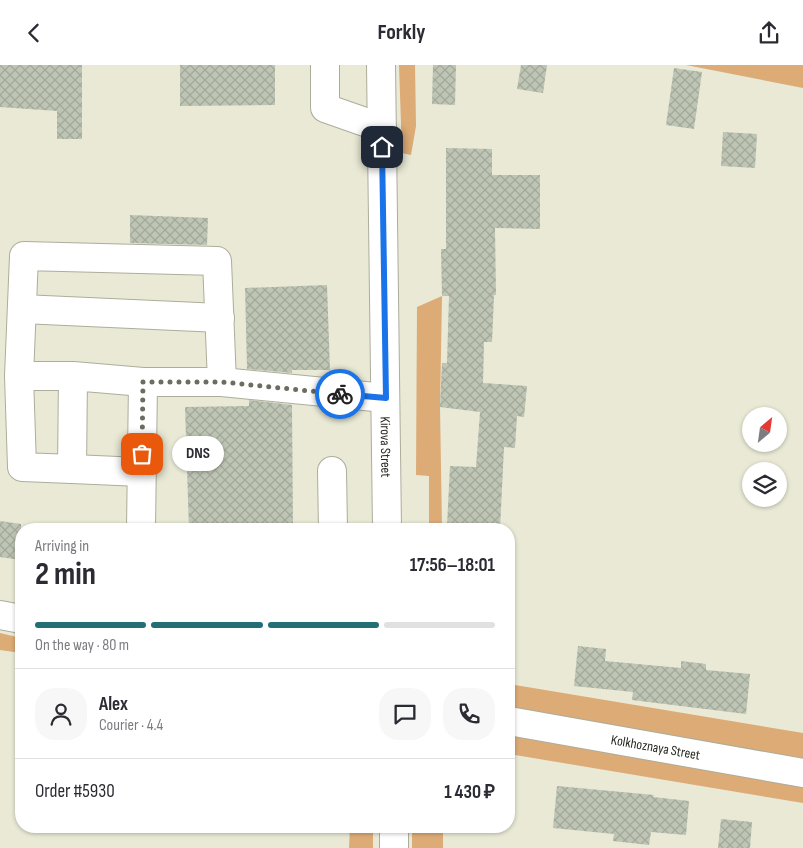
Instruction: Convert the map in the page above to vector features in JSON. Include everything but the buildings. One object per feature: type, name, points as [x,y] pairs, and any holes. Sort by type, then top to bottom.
[{"type":"main road","points":[[324,65],[325,108],[382,128]]},
{"type":"main road","name":"Kirova Street","points":[[381,65],[387,523]]},
{"type":"main road","points":[[141,472],[22,467],[19,376],[24,256],[217,261],[222,382]]},
{"type":"main road","points":[[22,309],[220,318]]},
{"type":"main road","points":[[19,376],[73,376],[143,382],[222,382],[386,398]]},
{"type":"main road","points":[[72,469],[73,376]]},
{"type":"main road","points":[[141,523],[143,382]]},
{"type":"main road","points":[[332,471],[333,523]]},
{"type":"main road","points":[[0,615],[15,618]]},
{"type":"main road","name":"Kolkhoznaya Street","points":[[515,722],[803,773]]},
{"type":"main road","points":[[394,833],[394,848]]},
{"type":"shaded area","points":[[399,65],[415,65],[416,126],[411,155],[402,153]]},
{"type":"shaded area","points":[[686,65],[803,65],[803,88]]},
{"type":"shaded area","points":[[442,296],[440,407],[442,523],[429,523],[429,476],[416,475],[417,307]]},
{"type":"shaded area","points":[[0,633],[15,637],[15,652],[0,650]]},
{"type":"shaded area","points":[[515,685],[803,733],[803,765],[515,713]]},
{"type":"shaded area","points":[[515,731],[803,781],[803,803],[515,755]]},
{"type":"shaded area","points":[[350,833],[373,833],[373,848],[349,848]]},
{"type":"shaded area","points":[[412,833],[443,833],[443,848],[412,848]]},
{"type":"way so far","points":[[142,454],[143,382],[222,382],[340,394]]},
{"type":"place","name":"DNS","points":[[142,454]]},
{"type":"route","points":[[340,394],[386,398],[382,147]]}]
